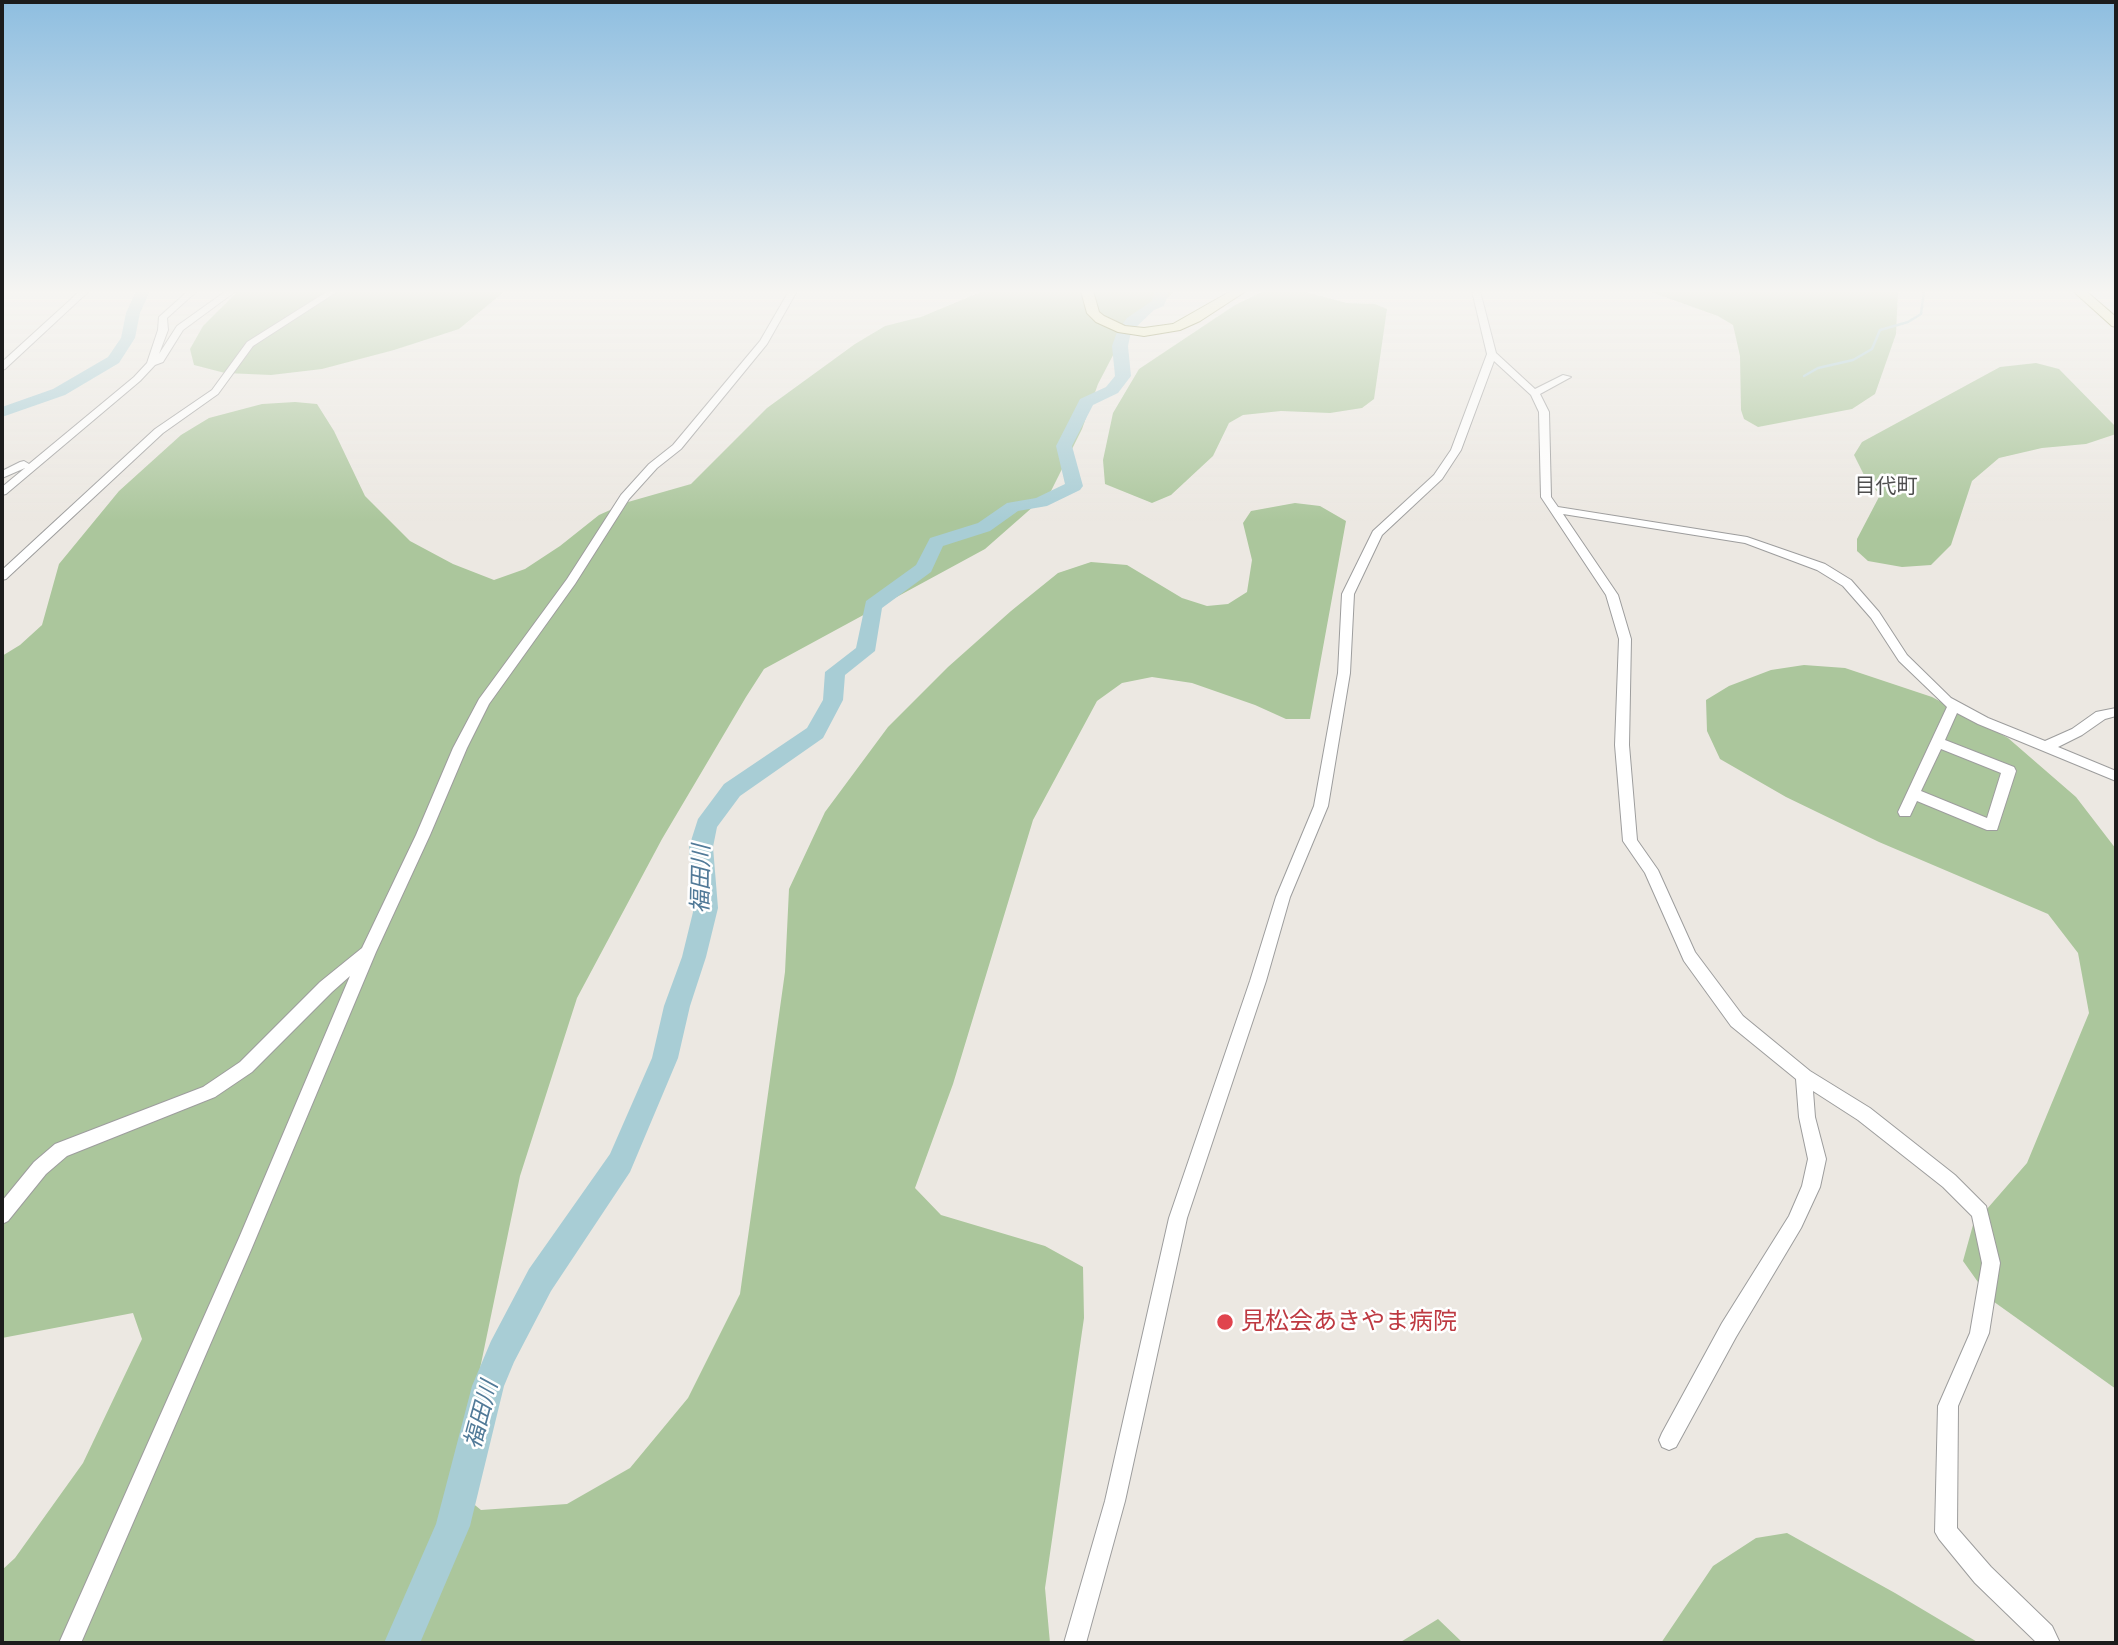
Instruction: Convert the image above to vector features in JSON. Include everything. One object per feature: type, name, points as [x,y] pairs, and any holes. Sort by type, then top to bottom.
[{"type":"street","points":[[2,492],[112,401],[147,368]]},
{"type":"street","points":[[2,576],[159,431],[215,393],[233,368]]},
{"type":"street","points":[[70,1643],[369,952],[460,748],[484,702],[571,581],[625,497],[653,466],[677,447],[743,368]]},
{"type":"street","points":[[1075,1643],[1115,1501],[1178,1218],[1258,981],[1283,897],[1321,806],[1344,673],[1348,594],[1377,533],[1438,477],[1456,450],[1487,368]]},
{"type":"street","points":[[1507,368],[1534,393],[1544,412],[1546,497],[1612,595],[1625,639],[1622,745],[1630,841],[1651,870],[1689,956],[1737,1021],[1804,1076],[1864,1114],[1949,1181],[1980,1212],[1991,1263],[1979,1333],[1948,1406],[1946,1532],[1983,1575],[2044,1634],[2049,1643]]},
{"type":"street","points":[[1534,393],[1566,377]]},
{"type":"street","points":[[2,475],[58,443]]},
{"type":"street","points":[[1556,510],[1747,540],[1821,567],[1847,583],[1875,615],[1903,658],[1930,688],[1954,706],[1983,721],[2116,776]]},
{"type":"street","points":[[1905,812],[1954,706]]},
{"type":"street","points":[[2047,746],[2077,732],[2101,715],[2116,712]]},
{"type":"street","points":[[1914,794],[1992,826],[2009,771],[1937,742]]},
{"type":"street","points":[[2,1215],[40,1168],[61,1150],[209,1092],[246,1067],[326,987],[369,952]]},
{"type":"street","points":[[1668,1440],[1729,1330],[1795,1222],[1811,1187],[1817,1159],[1807,1117],[1804,1076]]},
{"type":"green space","points":[[205,368],[327,368],[271,375],[225,373]]},
{"type":"green space","points":[[822,368],[1106,368],[1082,429],[1051,491],[985,549],[764,669],[662,839],[577,998],[520,1176],[455,1489],[481,1510],[567,1504],[630,1468],[688,1398],[740,1294],[785,972],[789,889],[825,812],[888,727],[948,667],[1058,573],[1091,562],[1127,565],[1182,598],[1207,606],[1228,604],[1247,592],[1252,560],[1243,523],[1251,511],[1295,503],[1320,506],[1346,521],[1310,719],[1286,719],[1192,683],[1152,677],[1122,683],[1097,701],[1033,820],[953,1084],[915,1188],[941,1215],[1045,1246],[1083,1267],[1084,1318],[1045,1588],[1050,1643],[2,1643],[2,1570],[15,1558],[83,1463],[142,1339],[133,1313],[2,1338],[2,656],[20,645],[42,625],[59,564],[119,491],[181,435],[209,418],[262,404],[317,404],[334,431],[365,496],[410,541],[453,564],[494,580],[525,569],[599,515],[628,502],[691,484],[767,408]]},
{"type":"green space","points":[[1379,368],[1374,399],[1362,408],[1330,413],[1281,411],[1243,415],[1229,423],[1213,456],[1171,495],[1152,503],[1105,484],[1103,460],[1113,413],[1139,369]]},
{"type":"green space","points":[[1740,368],[1884,368],[1875,394],[1852,409],[1758,427],[1744,419],[1741,410]]},
{"type":"green space","points":[[1999,368],[2059,369],[2115,426],[2116,434],[2086,444],[2042,448],[1999,458],[1972,481],[1951,545],[1931,565],[1902,567],[1868,561],[1857,551],[1857,539],[1880,495],[1865,477],[1854,455],[1862,442]]},
{"type":"green space","points":[[1804,665],[1845,668],[1932,697],[2008,738],[2076,797],[2116,849],[2116,1389],[1990,1299],[1963,1261],[1973,1225],[2027,1163],[2089,1013],[2078,953],[2048,914],[1879,842],[1786,797],[1720,759],[1707,731],[1706,700],[1729,686],[1771,670]]},
{"type":"green space","points":[[1787,1533],[1979,1643],[1661,1643],[1713,1566],[1756,1538]]},
{"type":"green space","points":[[1438,1619],[1463,1643],[1399,1643]]},
{"type":"waterway","points":[[2,412],[59,392],[101,368]]},
{"type":"waterway","name":"福田川","points":[[402,1643],[453,1526],[488,1386],[502,1352],[540,1280],[620,1163],[665,1058],[677,1006],[694,957],[706,908],[701,847],[706,825],[732,790],[815,733],[833,700],[835,672],[865,651],[873,605],[924,568],[936,542],[984,527],[1013,507],[1041,502],[1074,486],[1064,446],[1086,402],[1112,390],[1123,376],[1122,368]]},
{"type":"waterway","points":[[1804,376],[1819,368]]},
{"type":"place","name":"見松会あきやま病院","points":[[1225,1322]]},
{"type":"district","name":"目代町","points":[[1886,487]]}]
